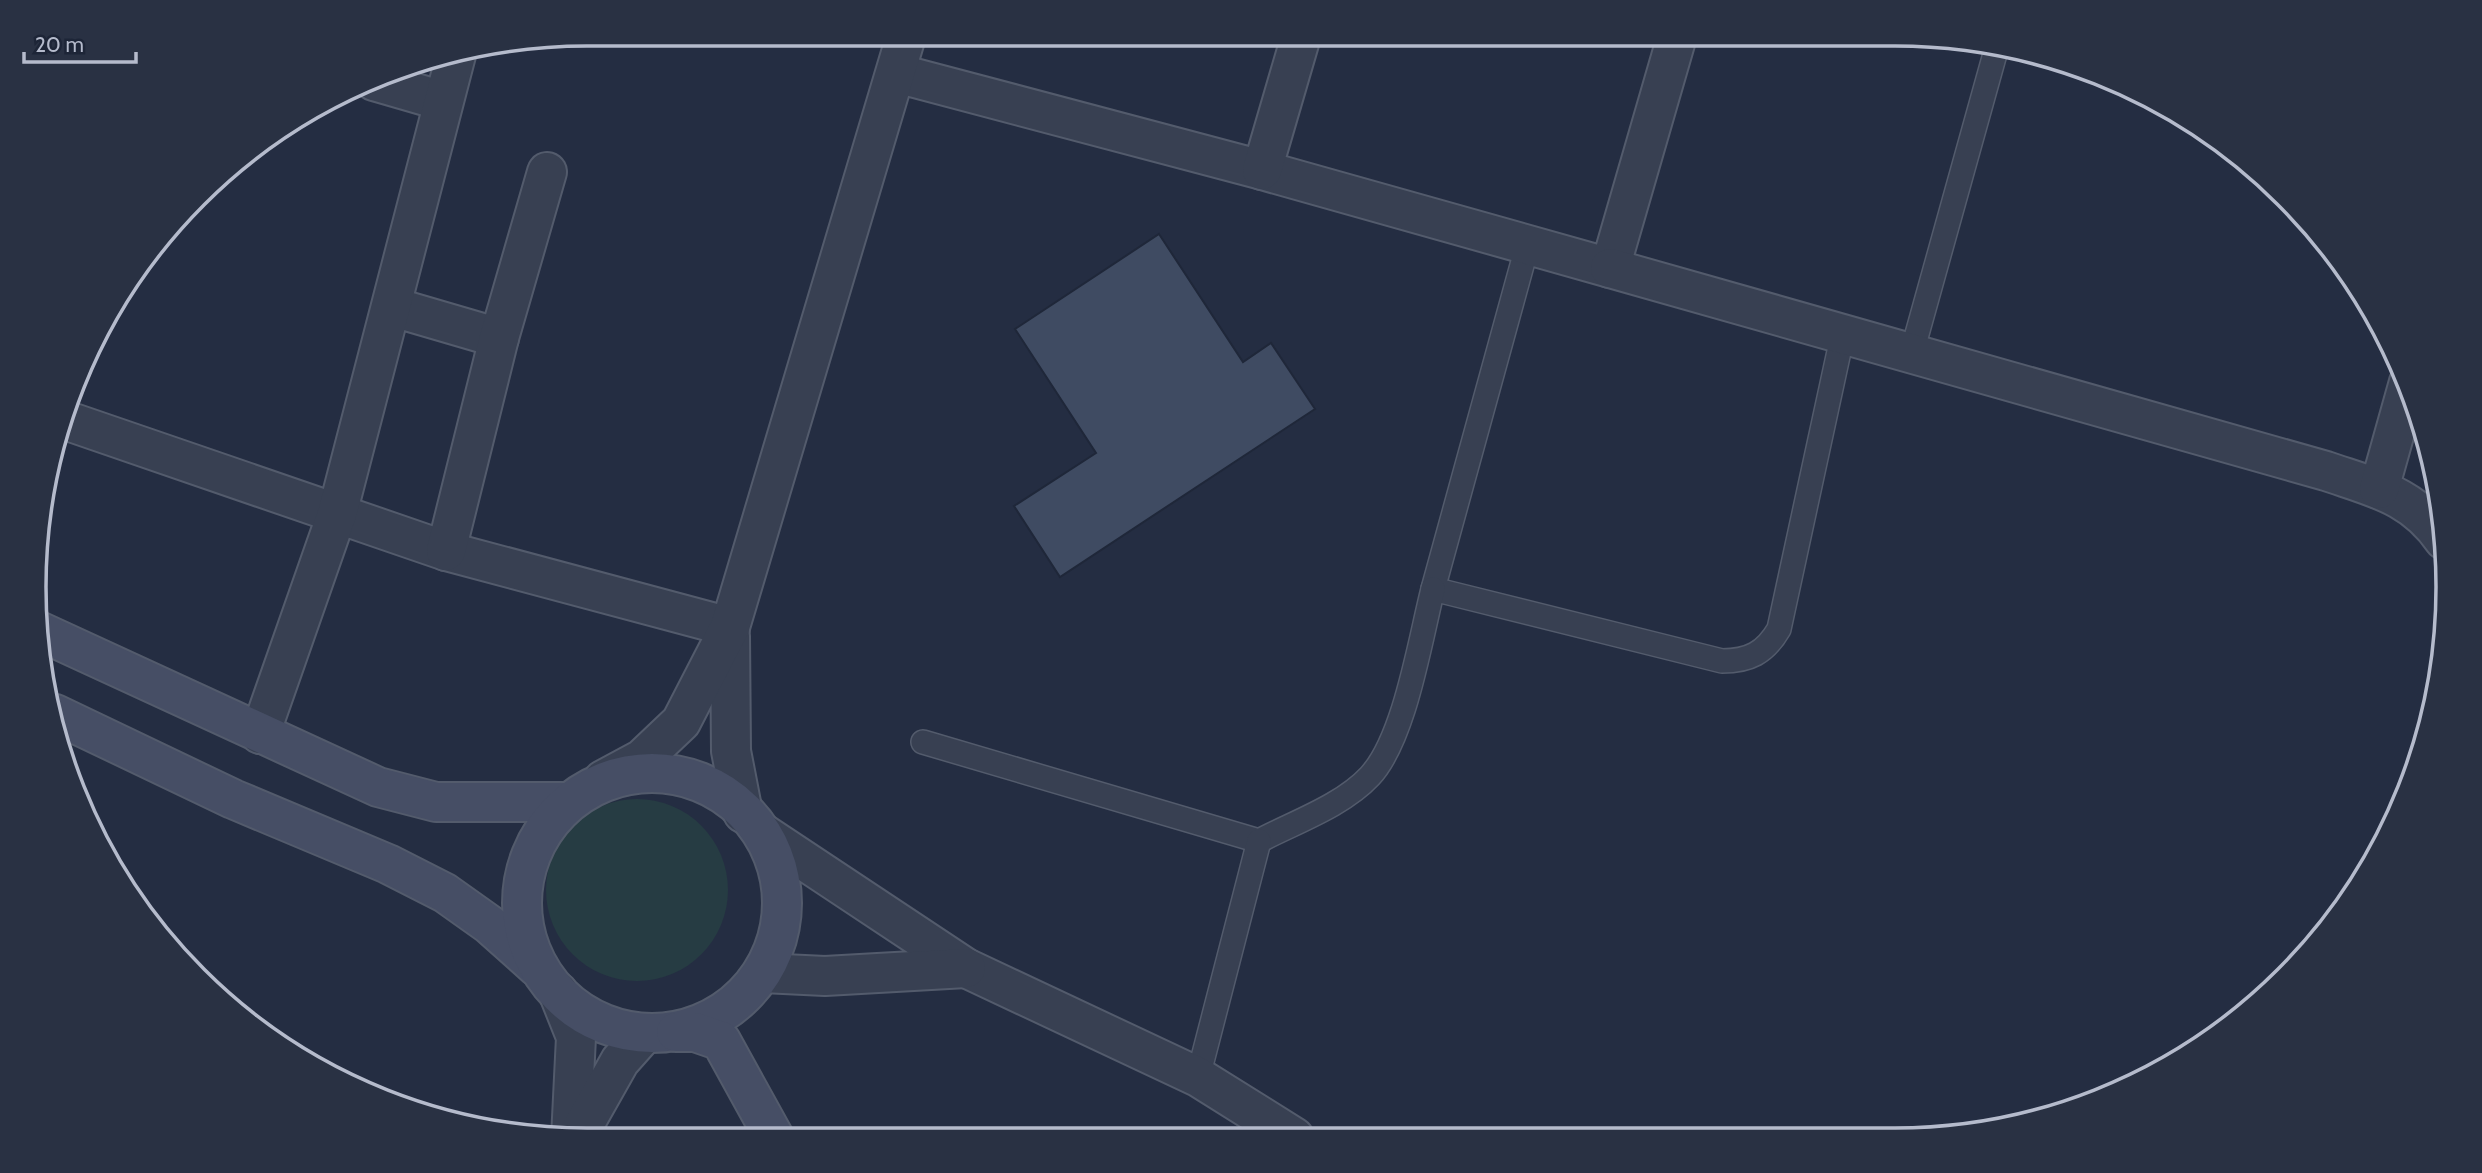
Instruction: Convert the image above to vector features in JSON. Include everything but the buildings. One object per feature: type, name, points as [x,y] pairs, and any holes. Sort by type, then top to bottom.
[{"type":"street","points":[[573,1127],[576,1037],[527,939],[521,895],[532,848],[566,802],[642,759],[681,722],[730,627],[903,46]]},
{"type":"street","points":[[1262,170],[1298,46]]},
{"type":"street","points":[[1610,268],[1674,46]]},
{"type":"street","points":[[260,734],[337,514],[393,307],[454,62]]},
{"type":"street","points":[[896,73],[1262,170],[2326,471],[2399,495],[2433,523]]},
{"type":"street","points":[[386,84],[443,101]]},
{"type":"street","points":[[446,551],[499,338],[547,172]]},
{"type":"street","points":[[393,307],[499,338]]},
{"type":"street","points":[[2379,489],[2404,401]]},
{"type":"street","points":[[71,422],[446,551],[730,627]]},
{"type":"street","points":[[730,627],[731,751],[754,823],[782,884],[778,937],[738,1029],[747,1085]]},
{"type":"street","points":[[48,635],[378,787],[436,802],[566,802]]},
{"type":"street","points":[[62,717],[233,799],[388,864],[444,893],[490,925],[549,981],[566,1001],[601,1023],[660,1033],[695,1032],[721,1041],[769,1128]]},
{"type":"street","points":[[603,780],[641,771],[685,775],[720,790],[754,823],[965,968],[1198,1077],[1280,1128]]},
{"type":"street","points":[[579,1128],[620,1060],[660,1033],[703,1027],[758,980],[965,968]]},
{"type":"lane","points":[[1912,352],[1995,55]]},
{"type":"lane","points":[[923,741],[1259,841],[1349,794],[1371,775],[1393,743],[1527,247]]},
{"type":"lane","points":[[1433,589],[1722,661],[1743,661],[1769,647],[1779,629],[1843,333]]},
{"type":"lane","points":[[1198,1077],[1259,841]]},
{"type":"shaded area","points":[[637,799],[672,805],[702,825],[722,855],[728,890],[722,925],[702,955],[672,975],[637,981],[602,975],[572,955],[552,925],[546,890],[552,855],[572,825],[602,805]]}]
